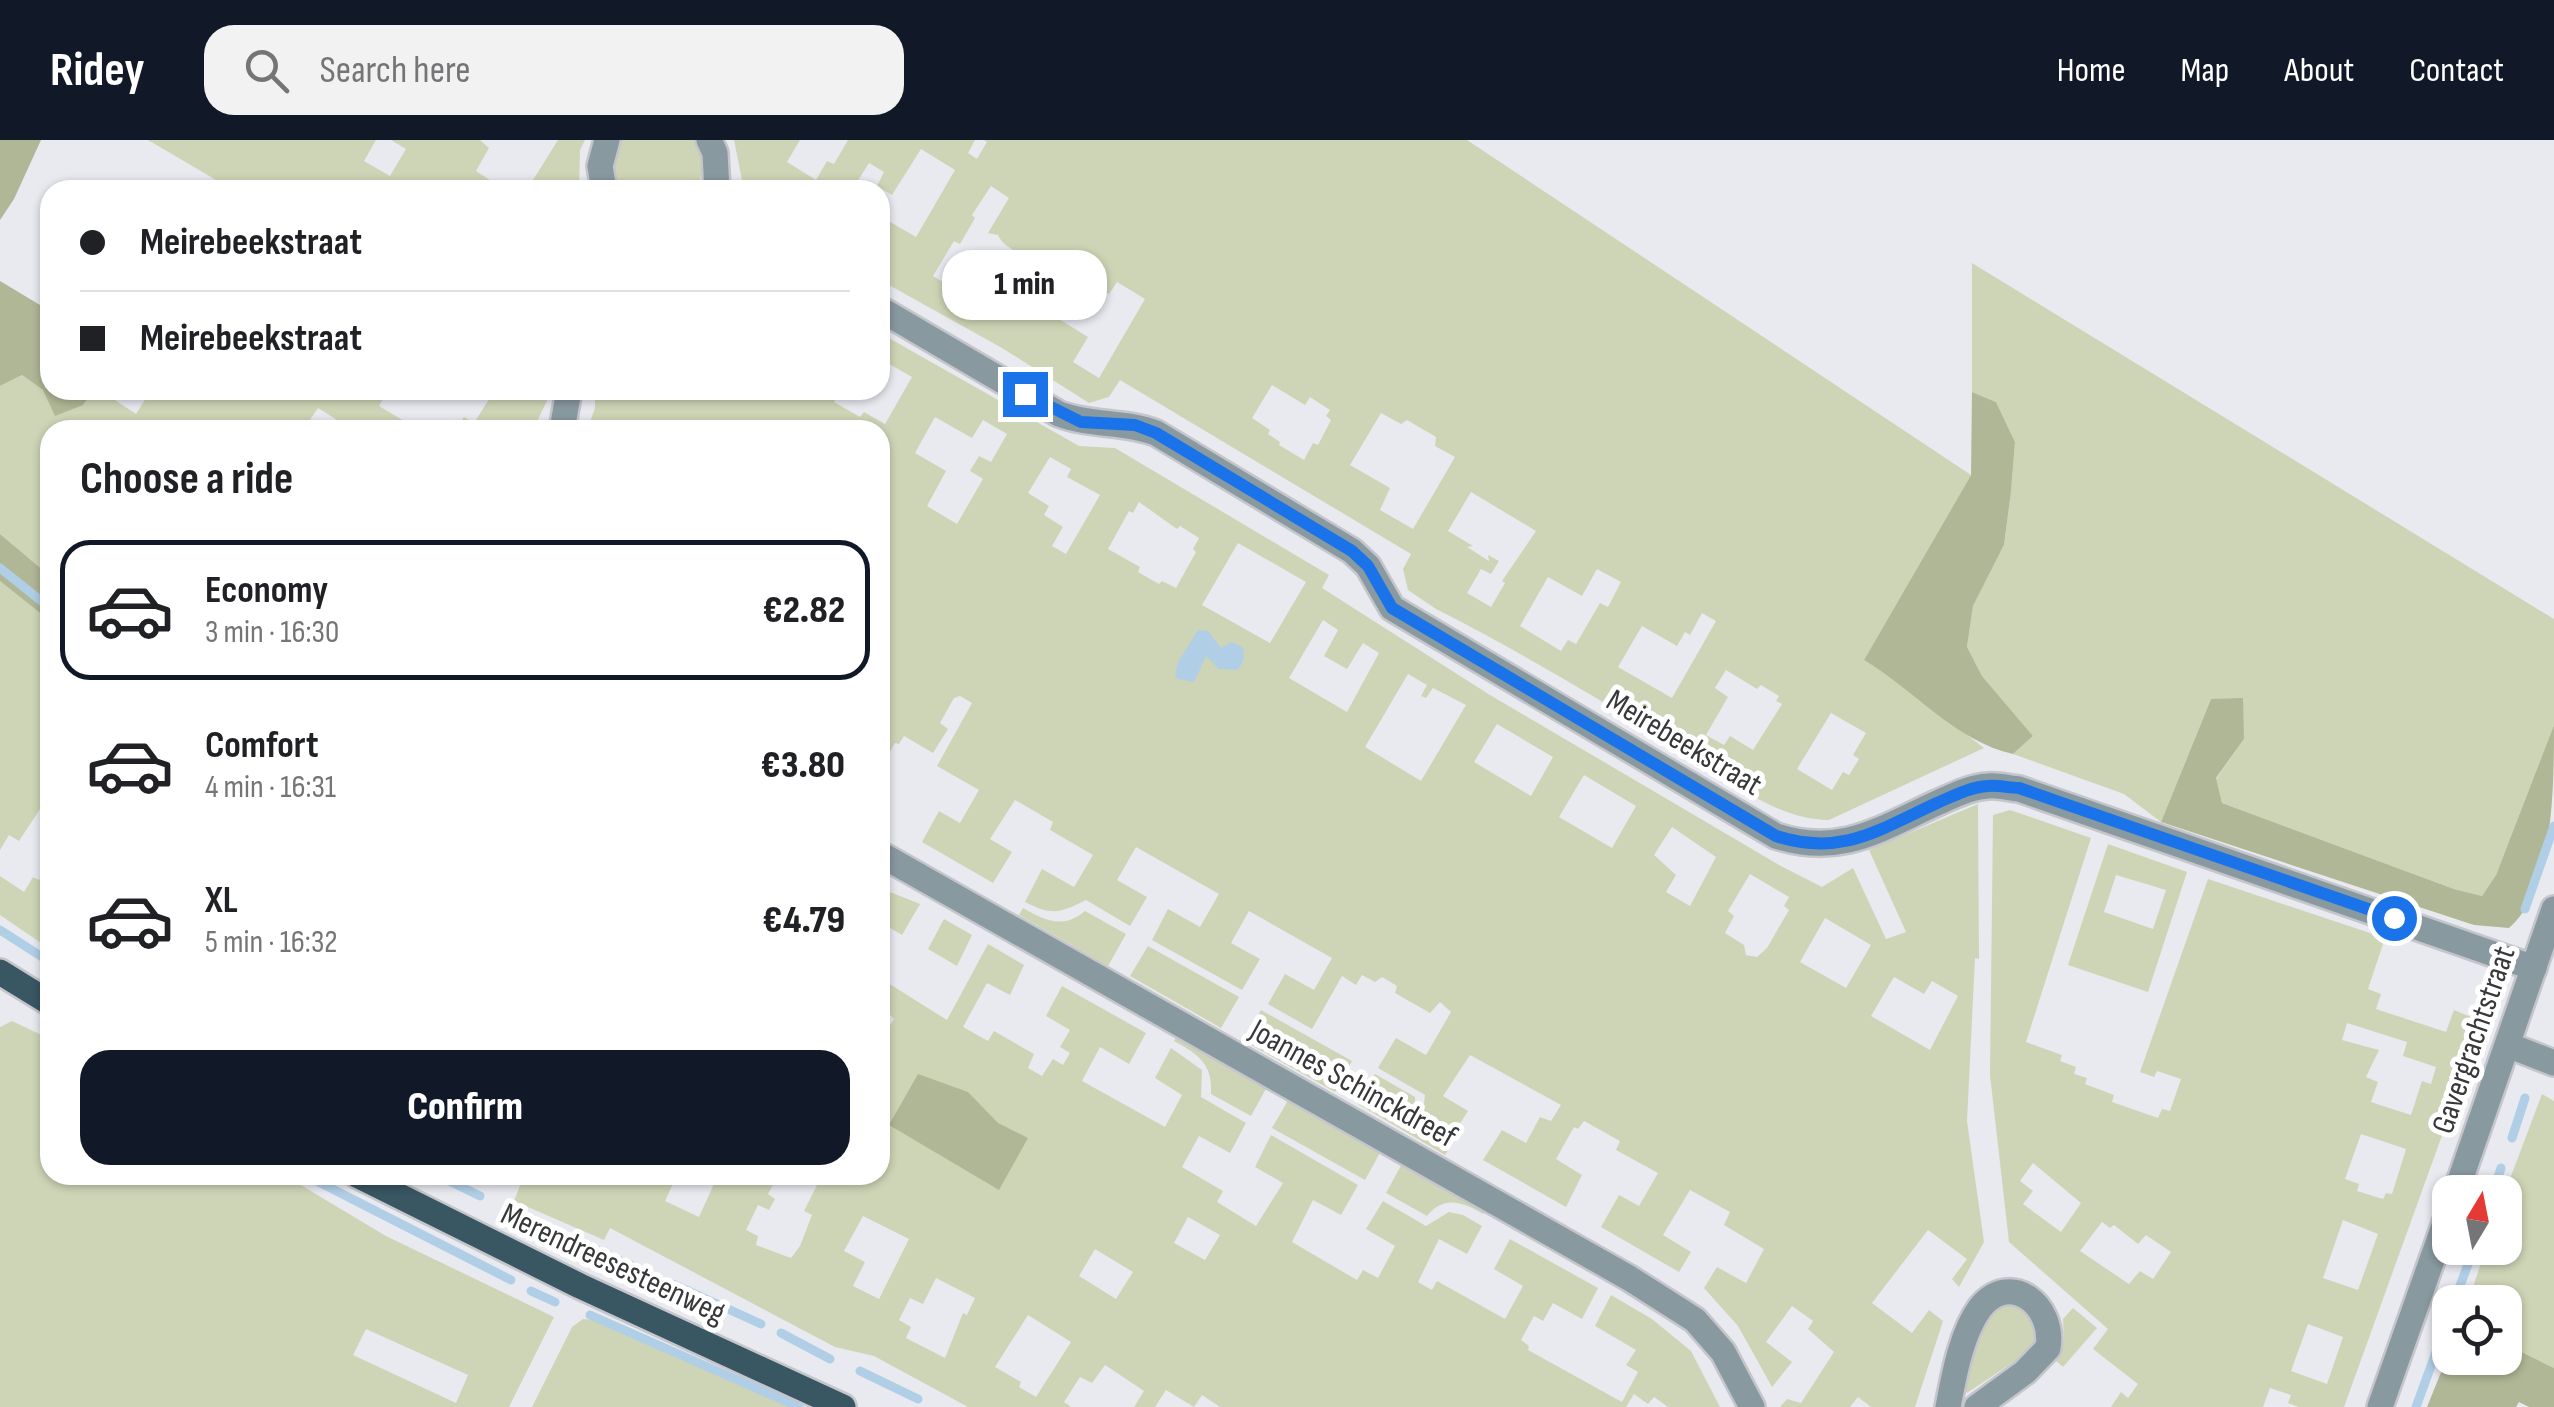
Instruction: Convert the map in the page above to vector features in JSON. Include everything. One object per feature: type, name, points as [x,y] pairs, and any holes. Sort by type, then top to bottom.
[{"type":"main road","points":[[0,972],[40,998]]},
{"type":"main road","name":"Merendreesesteenweg","points":[[377,1185],[580,1286],[844,1407]]},
{"type":"street","points":[[602,180],[600,166],[607,140]]},
{"type":"street","points":[[710,140],[716,180]]},
{"type":"street","name":"Meirebeekstraat","points":[[890,316],[1059,414],[1081,422],[1135,425],[1156,433],[1352,551],[1368,566],[1392,608],[1776,836],[1830,846],[1860,838],[1963,792],[1987,786],[2019,788],[2534,968]]},
{"type":"street","name":"Joannes Schinckdreef","points":[[890,861],[1630,1278],[1695,1320],[1723,1352],[1752,1407]]},
{"type":"street","name":"Gavergrachtstraat","points":[[2462,1175],[2554,908]]},
{"type":"street","points":[[2508,1045],[2554,1063]]},
{"type":"street","points":[[2380,1407],[2432,1260]]},
{"type":"street","points":[[1948,1407],[1965,1342],[1983,1305],[2008,1293],[2025,1296],[2041,1306],[2049,1320],[2048,1348],[2025,1372],[1976,1407]]},
{"type":"green space","points":[[0,140],[41,140],[0,220]]},
{"type":"green space","points":[[148,140],[376,140],[364,161],[390,176],[406,149],[391,140],[480,140],[489,148],[476,171],[490,180],[216,180]]},
{"type":"green space","points":[[558,140],[585,140],[580,150],[579,180],[533,180]]},
{"type":"green space","points":[[621,140],[696,140],[704,161],[700,180],[614,180],[611,167]]},
{"type":"green space","points":[[734,140],[800,140],[787,162],[816,180],[742,180]]},
{"type":"green space","points":[[848,140],[975,140],[968,153],[977,159],[987,142],[984,140],[1467,140],[1971,475],[1864,660],[1894,678],[1984,748],[1829,820],[1808,818],[1766,803],[1584,691],[1436,609],[1408,590],[1403,569],[1411,554],[1120,380],[1109,397],[1089,403],[1002,348],[890,286],[890,222],[916,237],[955,170],[921,149],[892,195],[890,180],[880,180],[884,172],[869,163],[858,180],[816,180],[827,161],[834,164]],"holes":[[[991,186],[1009,198],[988,233],[998,235],[1030,265],[1025,273],[1016,273],[1004,294],[971,269],[958,291],[933,276],[954,241],[960,244],[975,218],[972,215]],[[1069,271],[1109,294],[1117,282],[1145,299],[1099,378],[1073,362],[1088,337],[1046,311]],[[1272,385],[1305,405],[1310,397],[1330,410],[1326,416],[1331,420],[1318,445],[1313,443],[1304,460],[1279,445],[1268,434],[1270,430],[1252,418]],[[1381,413],[1401,424],[1407,420],[1436,437],[1435,446],[1455,457],[1413,529],[1380,510],[1390,488],[1350,465]],[[1471,492],[1536,531],[1502,581],[1505,583],[1491,607],[1467,593],[1481,569],[1491,574],[1499,561],[1488,555],[1489,561],[1448,531]],[[1597,569],[1621,582],[1608,607],[1600,603],[1576,644],[1568,640],[1561,651],[1520,626],[1548,577],[1582,596]],[[1702,613],[1716,621],[1672,698],[1618,667],[1642,626],[1677,646],[1685,632],[1690,635]],[[1726,670],[1757,689],[1761,685],[1779,696],[1776,701],[1782,704],[1753,750],[1730,736],[1724,745],[1706,735],[1728,697],[1715,688]],[[1831,713],[1866,733],[1853,755],[1859,759],[1849,775],[1843,772],[1832,790],[1797,769]]]},
{"type":"green space","points":[[1972,263],[2554,619],[2554,725],[2496,875],[2482,896],[2222,803],[2216,779],[2244,739],[2211,699],[2161,822],[2124,794],[2013,754],[2033,736],[1982,676],[1967,647],[1973,606],[2004,545],[2015,442],[1996,402],[1972,392]]},
{"type":"green space","points":[[0,281],[40,305],[40,388],[22,375],[0,386]]},
{"type":"green space","points":[[890,339],[1079,446],[1115,448],[1329,575],[1322,588],[1490,695],[1781,866],[1822,887],[1853,868],[1886,939],[1906,932],[1869,850],[1978,804],[1979,959],[1975,958],[1967,1121],[1984,1242],[1959,1287],[1952,1279],[1967,1259],[1928,1230],[1872,1303],[1912,1333],[1929,1310],[1943,1321],[1915,1407],[1871,1407],[1858,1397],[1850,1407],[1780,1407],[1787,1399],[1801,1403],[1834,1352],[1808,1329],[1813,1321],[1792,1306],[1766,1342],[1792,1362],[1772,1387],[1738,1326],[1704,1288],[1717,1267],[1746,1283],[1764,1249],[1724,1225],[1730,1212],[1690,1190],[1663,1235],[1691,1252],[1679,1272],[1601,1227],[1619,1195],[1639,1206],[1658,1173],[1616,1150],[1620,1141],[1584,1121],[1578,1129],[1574,1127],[1556,1159],[1582,1175],[1566,1207],[1483,1160],[1502,1130],[1526,1143],[1540,1117],[1551,1121],[1561,1105],[1470,1055],[1443,1096],[1468,1111],[1450,1139],[1437,1131],[1423,1113],[1425,1095],[1378,1068],[1396,1038],[1426,1055],[1451,1012],[1440,1002],[1430,1013],[1395,993],[1397,986],[1382,977],[1375,982],[1362,975],[1356,985],[1342,976],[1312,1029],[1268,1004],[1285,974],[1314,990],[1332,958],[1249,911],[1231,943],[1260,959],[1242,990],[1152,940],[1168,909],[1200,927],[1219,894],[1136,847],[1117,880],[1147,897],[1130,926],[1086,900],[1056,911],[1025,902],[1042,869],[1074,887],[1093,855],[1050,830],[1053,822],[1015,800],[990,839],[1012,852],[993,883],[922,842],[939,811],[960,823],[979,790],[937,766],[972,703],[960,696],[954,698],[940,723],[948,729],[933,753],[904,736],[890,752],[887,420],[912,377],[890,365]],"holes":[[[935,417],[972,438],[983,420],[1007,434],[991,462],[979,456],[970,471],[983,479],[957,524],[927,506],[946,471],[915,453]],[[1050,457],[1071,469],[1067,477],[1100,495],[1066,554],[1052,546],[1063,527],[1044,515],[1049,506],[1028,493]],[[1139,502],[1177,529],[1180,526],[1199,538],[1193,549],[1196,552],[1176,588],[1138,572],[1140,567],[1108,549],[1129,511],[1133,513]],[[1238,543],[1306,582],[1270,643],[1202,605]],[[1323,620],[1338,630],[1324,656],[1347,669],[1363,643],[1379,653],[1347,712],[1289,678]],[[1408,674],[1427,685],[1421,696],[1426,698],[1433,688],[1466,705],[1421,781],[1365,747]],[[1497,724],[1553,757],[1531,796],[1474,762]],[[1584,775],[1636,806],[1612,848],[1559,817]],[[1672,827],[1716,857],[1690,906],[1666,892],[1676,875],[1654,855]],[[1750,874],[1789,897],[1784,906],[1789,910],[1767,948],[1757,957],[1746,955],[1744,945],[1725,933],[1734,916],[1728,911]],[[1825,918],[1871,945],[1846,988],[1800,962]],[[1894,977],[1924,994],[1932,981],[1958,996],[1930,1050],[1871,1016]]]},
{"type":"green space","points":[[22,375],[40,388],[40,400],[70,400],[83,405],[87,400],[115,400],[136,414],[145,400],[382,400],[379,406],[402,420],[337,420],[318,408],[310,420],[40,420],[40,568],[0,534],[0,386]]},
{"type":"green space","points":[[1972,392],[1996,402],[2015,442],[2004,545],[1973,606],[1967,647],[1982,676],[2033,736],[2013,754],[1954,727],[1864,660],[1971,475]]},
{"type":"green space","points":[[48,400],[87,400],[83,405],[55,416]]},
{"type":"green space","points":[[488,400],[547,400],[538,420],[476,420]]},
{"type":"green space","points":[[595,400],[835,400],[860,417],[864,412],[878,420],[591,420]]},
{"type":"green space","points":[[0,534],[40,568],[40,613],[0,581]]},
{"type":"green space","points":[[0,581],[40,613],[40,809],[19,841],[9,835],[0,850]]},
{"type":"green space","points":[[2243,698],[2244,739],[2216,778],[2222,803],[2482,896],[2496,875],[2554,725],[2548,834],[2535,888],[2524,911],[2509,928],[2474,925],[2161,822],[2211,699]]},
{"type":"green space","points":[[2010,810],[2091,838],[2026,1042],[2062,1055],[2060,1061],[2076,1067],[2074,1074],[2087,1078],[2085,1084],[2114,1095],[2112,1102],[2158,1118],[2162,1109],[2170,1111],[2181,1079],[2157,1071],[2154,1077],[2140,1072],[2208,879],[2385,938],[2368,989],[2381,994],[2376,1009],[2446,1032],[2454,1010],[2483,1022],[2344,1407],[2299,1407],[2288,1403],[2291,1395],[2270,1388],[2263,1407],[2111,1407],[2121,1392],[2128,1398],[2138,1384],[2093,1349],[2108,1329],[2009,1242],[1990,1075],[1993,815]],"holes":[[[2347,1023],[2407,1042],[2403,1056],[2436,1067],[2431,1084],[2422,1081],[2411,1115],[2371,1102],[2378,1082],[2366,1077],[2379,1050],[2342,1040]],[[2361,1134],[2406,1149],[2392,1194],[2386,1193],[2383,1199],[2357,1191],[2359,1184],[2345,1179]],[[2033,1163],[2081,1203],[2061,1232],[2023,1204],[2033,1191],[2020,1181]],[[2343,1220],[2378,1234],[2358,1290],[2323,1278]],[[2102,1222],[2110,1228],[2114,1225],[2138,1244],[2146,1235],[2171,1252],[2153,1279],[2140,1271],[2129,1284],[2080,1251]],[[2308,1324],[2343,1337],[2327,1384],[2291,1371]]]},
{"type":"green space","points":[[2108,844],[2187,872],[2148,992],[2068,965]],"holes":[[[2116,875],[2166,890],[2153,929],[2104,912]]]},
{"type":"green space","points":[[0,876],[24,892],[33,877],[39,880],[40,942],[0,915]]},
{"type":"green space","points":[[890,892],[920,904],[902,935],[890,928]]},
{"type":"green space","points":[[1023,908],[1054,921],[1070,920],[1085,911],[1126,934],[1108,966],[1019,915]]},
{"type":"green space","points":[[944,919],[972,935],[957,966],[928,949]]},
{"type":"green space","points":[[988,944],[1024,965],[1010,995],[987,983],[963,1027],[988,1041],[994,1031],[1034,1054],[1028,1068],[1042,1076],[1053,1059],[1063,1065],[1070,1053],[1060,1047],[1070,1030],[1046,1016],[1062,986],[1146,1033],[1129,1064],[1100,1047],[1082,1081],[1165,1127],[1182,1095],[1155,1078],[1171,1048],[1202,1070],[1201,1097],[1246,1123],[1230,1153],[1199,1136],[1182,1167],[1223,1191],[1217,1202],[1256,1226],[1283,1183],[1255,1167],[1271,1135],[1358,1185],[1341,1215],[1313,1200],[1292,1242],[1357,1280],[1363,1270],[1378,1278],[1395,1246],[1366,1229],[1383,1201],[1426,1226],[1449,1212],[1463,1215],[1482,1226],[1467,1254],[1439,1239],[1418,1282],[1432,1290],[1437,1281],[1505,1319],[1523,1286],[1494,1269],[1510,1239],[1598,1288],[1582,1319],[1553,1303],[1543,1321],[1534,1316],[1521,1340],[1529,1346],[1528,1350],[1622,1402],[1638,1372],[1626,1365],[1636,1350],[1595,1326],[1611,1295],[1652,1319],[1691,1351],[1720,1407],[1668,1407],[1654,1397],[1648,1404],[1634,1394],[1626,1407],[1220,1407],[1202,1395],[1194,1407],[1166,1390],[1155,1407],[1134,1407],[1144,1391],[1105,1365],[1092,1383],[1080,1377],[1064,1402],[1071,1407],[968,1407],[874,1356],[835,1347],[610,1228],[604,1240],[514,1201],[520,1185],[672,1185],[665,1201],[699,1217],[713,1185],[773,1185],[768,1194],[775,1199],[769,1210],[758,1205],[746,1230],[758,1236],[756,1245],[791,1258],[812,1215],[804,1211],[817,1185],[890,1185],[890,1026],[894,1019],[890,1015],[890,984],[947,1020]],"holes":[[[863,1216],[909,1239],[879,1299],[853,1286],[865,1262],[844,1251]],[[1188,1217],[1220,1235],[1205,1260],[1174,1243]],[[1095,1249],[1133,1272],[1116,1299],[1079,1276]],[[936,1278],[975,1298],[967,1315],[963,1313],[945,1358],[906,1338],[911,1327],[899,1320],[910,1298],[923,1304]],[[1028,1315],[1071,1342],[1036,1397],[1019,1387],[1021,1382],[995,1367]]]},
{"type":"green space","points":[[1148,946],[1239,997],[1221,1028],[1130,976]]},
{"type":"green space","points":[[1261,1010],[1352,1061],[1335,1092],[1244,1041]]},
{"type":"green space","points":[[12,1021],[40,1034],[40,1185],[301,1185],[386,1236],[554,1317],[509,1407],[0,1407],[0,1027]],"holes":[[[366,1329],[468,1375],[456,1403],[353,1355]]]},
{"type":"green space","points":[[1178,1034],[1268,1085],[1251,1116],[1211,1094],[1206,1067],[1174,1041]]},
{"type":"green space","points":[[918,1074],[968,1092],[998,1123],[1028,1138],[999,1190],[890,1123]]},
{"type":"green space","points":[[1375,1074],[1415,1097],[1415,1123],[1449,1149],[1445,1155],[1358,1104]]},
{"type":"green space","points":[[2542,1094],[2554,1101],[2554,1368],[2522,1352],[2522,1285],[2474,1285],[2480,1265],[2522,1265],[2522,1175],[2511,1175]]},
{"type":"green space","points":[[1290,1097],[1382,1149],[1365,1180],[1272,1128]]},
{"type":"green space","points":[[1403,1162],[1487,1209],[1483,1214],[1468,1206],[1447,1203],[1427,1216],[1386,1193]]},
{"type":"green space","points":[[2006,1304],[2026,1306],[2038,1335],[2030,1351],[1967,1393],[1964,1389],[1978,1342],[1990,1319]]},
{"type":"green space","points":[[2073,1308],[2097,1328],[2063,1367],[2055,1360],[2064,1340],[2063,1319]]},
{"type":"green space","points":[[583,1319],[595,1320],[795,1407],[532,1407],[572,1327]]},
{"type":"green space","points":[[2522,1352],[2554,1368],[2554,1407],[2529,1407],[2519,1402],[2516,1407],[2427,1407],[2440,1375],[2522,1375]]},
{"type":"water","points":[[1198,630],[1208,631],[1221,648],[1232,642],[1243,647],[1244,659],[1238,670],[1219,669],[1206,656],[1194,682],[1178,679],[1178,662]]},
{"type":"waterway","points":[[0,568],[40,600]]},
{"type":"waterway","points":[[2525,909],[2554,826]]},
{"type":"waterway","points":[[0,930],[40,956]]},
{"type":"waterway","points":[[2512,1138],[2525,1098]]},
{"type":"waterway","points":[[2499,1175],[2501,1168]]},
{"type":"waterway","points":[[325,1185],[511,1280]]},
{"type":"waterway","points":[[457,1185],[480,1196]]},
{"type":"waterway","points":[[511,1212],[646,1272]]},
{"type":"waterway","points":[[2460,1285],[2468,1265]]},
{"type":"waterway","points":[[673,1284],[761,1324]]},
{"type":"waterway","points":[[531,1291],[555,1302]]},
{"type":"waterway","points":[[590,1315],[799,1407]]},
{"type":"waterway","points":[[781,1333],[830,1359]]},
{"type":"waterway","points":[[2416,1407],[2432,1363]]},
{"type":"waterway","points":[[860,1371],[918,1399]]},
{"type":"route","points":[[1025,394],[1081,422],[1135,425],[1156,433],[1352,551],[1368,566],[1376,587],[1392,608],[1776,836],[1830,846],[1860,838],[1963,792],[1987,786],[2019,788],[2394,918]]}]
